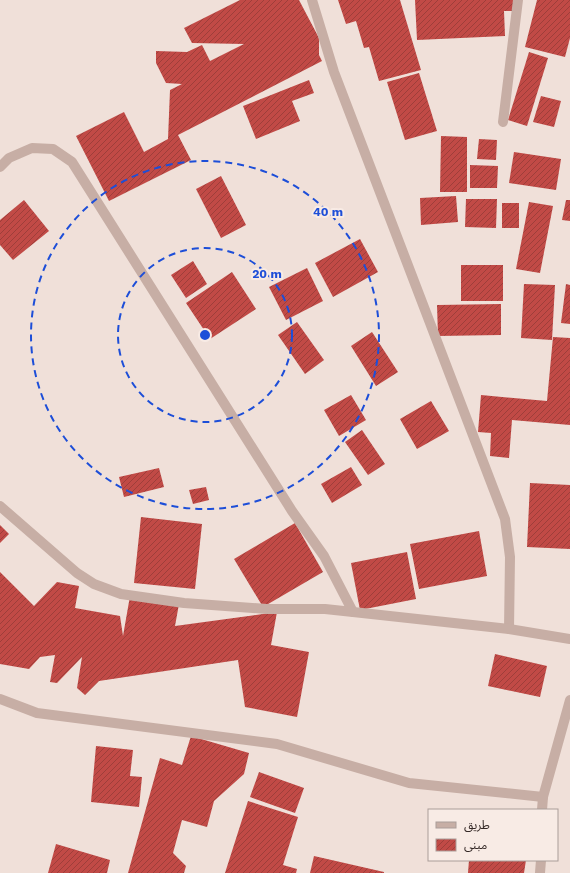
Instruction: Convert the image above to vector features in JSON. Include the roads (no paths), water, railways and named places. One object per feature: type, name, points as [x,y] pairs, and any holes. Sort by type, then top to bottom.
[{"type":"street","points":[[312,0],[334,72],[505,519],[510,557],[509,629]]},
{"type":"street","points":[[503,122],[518,0]]},
{"type":"street","points":[[0,167],[9,158],[32,148],[52,149],[72,162],[292,511],[324,556],[352,612]]},
{"type":"street","points":[[0,506],[77,573],[94,584],[121,594],[184,603],[267,609],[325,609],[509,629],[570,639]]},
{"type":"street","points":[[0,699],[37,713],[277,744],[408,784],[543,797]]},
{"type":"street","points":[[542,809],[543,797],[570,700]]},
{"type":"street","points":[[540,873],[541,861]]}]
